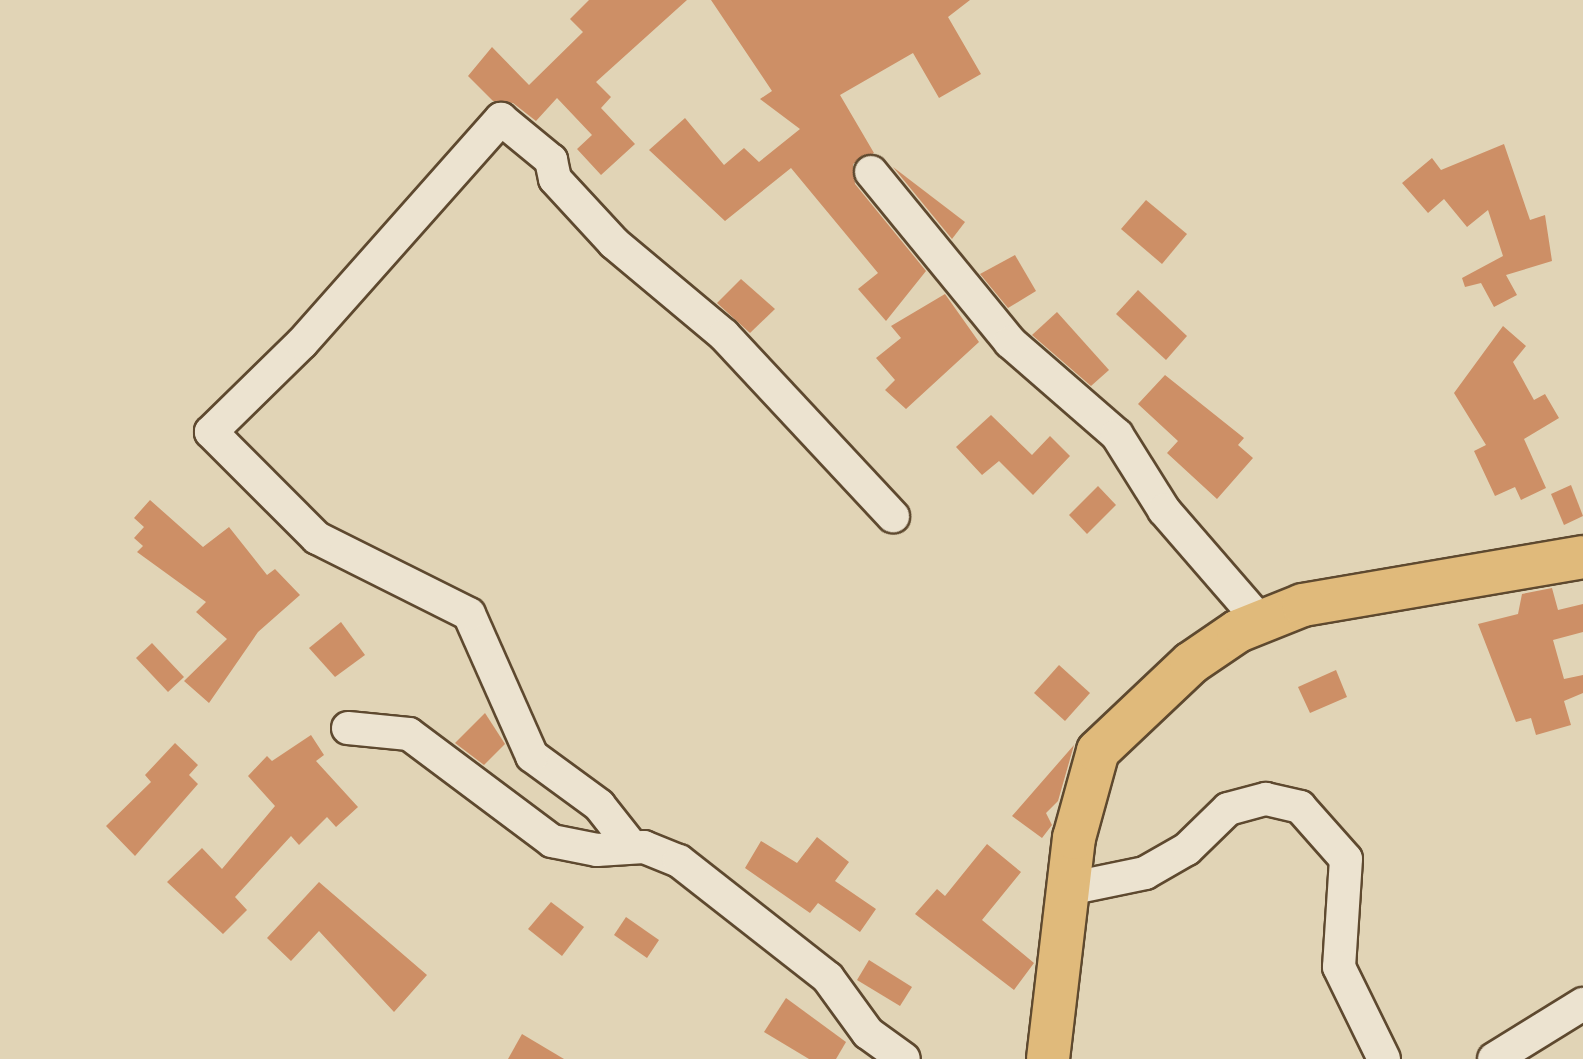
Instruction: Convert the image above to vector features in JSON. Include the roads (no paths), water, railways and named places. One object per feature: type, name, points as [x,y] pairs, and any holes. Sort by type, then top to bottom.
[{"type":"main road","points":[[1048,1059],[1068,889],[1098,751],[1190,664],[1261,622],[1303,605],[1583,557]]},
{"type":"street","points":[[632,848],[599,806],[532,756],[468,614],[317,538],[211,432],[302,343],[502,120],[550,160],[555,179],[614,243],[724,335],[894,516]]},
{"type":"street","points":[[871,172],[1010,342],[1117,435],[1164,510],[1261,622]]},
{"type":"street","points":[[348,728],[409,734],[552,841],[632,848],[680,861],[828,978],[868,1033],[904,1059]]},
{"type":"street","points":[[1068,889],[1144,873],[1187,849],[1228,809],[1266,799],[1300,807],[1346,860],[1339,967],[1384,1059]]},
{"type":"street","points":[[1494,1059],[1583,1004]]}]
